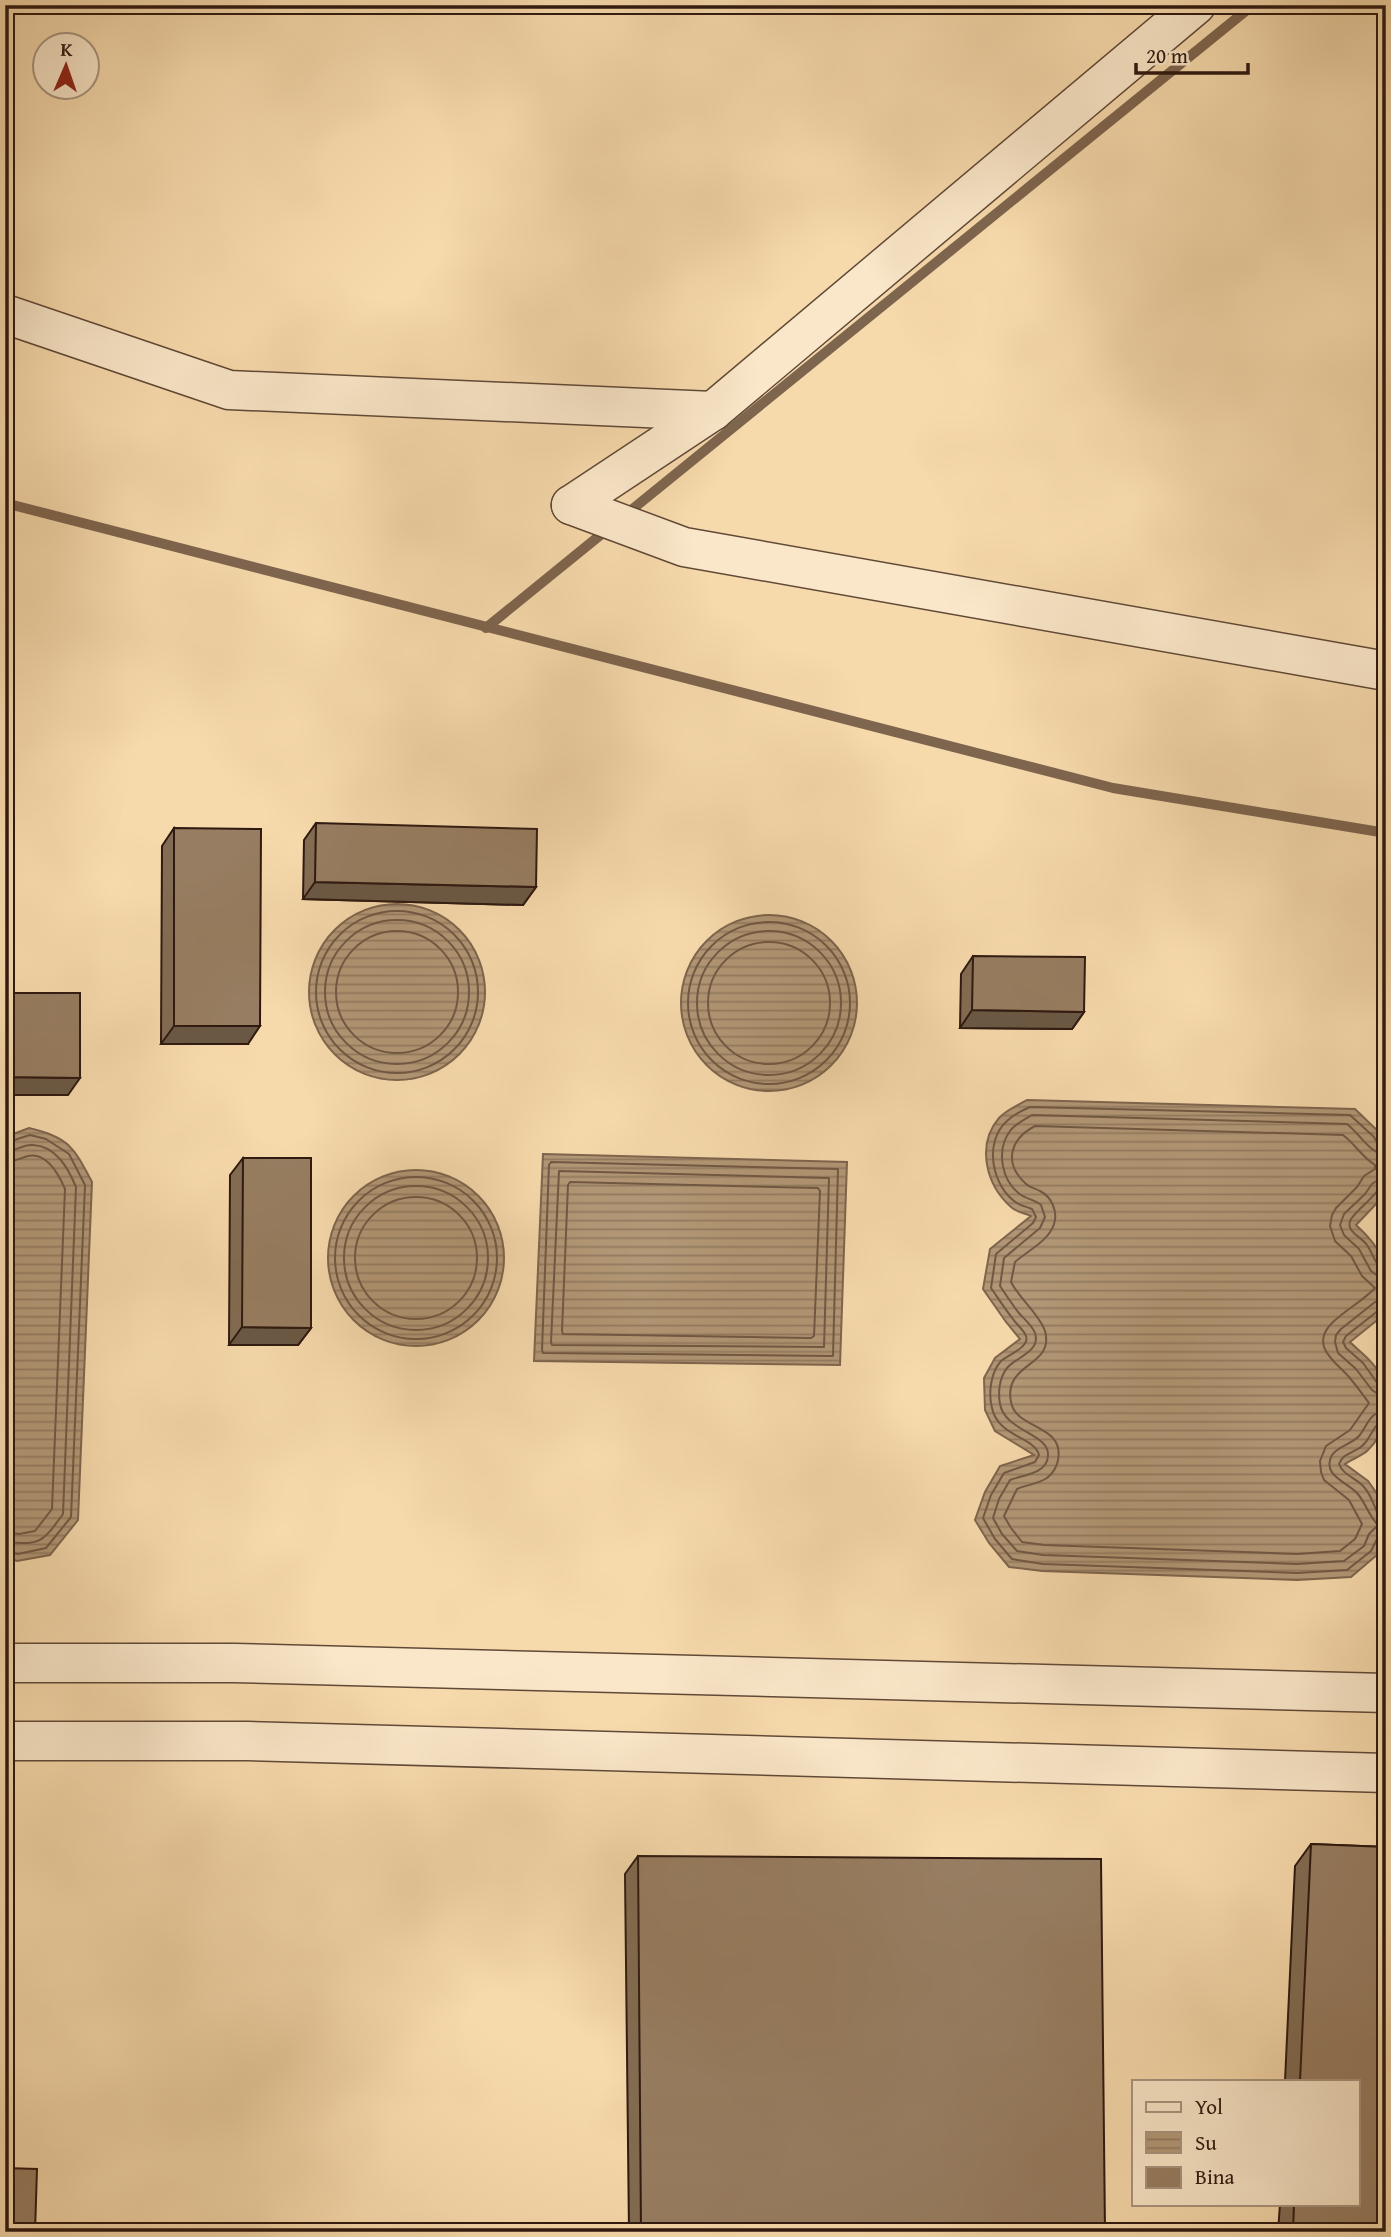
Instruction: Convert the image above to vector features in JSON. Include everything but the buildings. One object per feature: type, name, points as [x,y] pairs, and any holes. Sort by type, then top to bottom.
[{"type":"street","points":[[1196,5],[713,411],[571,505],[684,547],[1386,671]]},
{"type":"street","points":[[5,314],[229,390],[713,411]]},
{"type":"street","points":[[5,1663],[234,1663],[1386,1693]]},
{"type":"street","points":[[5,1741],[248,1741],[1386,1773]]},
{"type":"water","points":[[397,904],[431,911],[459,930],[478,958],[485,992],[478,1026],[459,1054],[431,1073],[397,1080],[363,1073],[335,1054],[316,1026],[309,992],[316,958],[335,930],[363,911]]},
{"type":"water","points":[[769,915],[803,922],[831,941],[850,969],[857,1003],[850,1037],[831,1065],[803,1084],[769,1091],[735,1084],[707,1065],[688,1037],[681,1003],[688,969],[707,941],[735,922]]},
{"type":"water","points":[[1027,1100],[1355,1109],[1381,1134],[1386,1148],[1386,1190],[1356,1225],[1375,1246],[1384,1264],[1386,1313],[1350,1342],[1379,1373],[1385,1388],[1385,1417],[1374,1443],[1366,1452],[1345,1464],[1368,1481],[1380,1498],[1386,1520],[1386,1536],[1377,1555],[1351,1577],[1297,1580],[1042,1571],[1009,1567],[989,1543],[975,1520],[985,1492],[1000,1466],[1034,1455],[995,1431],[985,1410],[984,1378],[995,1358],[1020,1339],[983,1289],[990,1249],[1031,1216],[1013,1209],[1002,1198],[990,1176],[986,1152],[992,1129],[999,1118]]},
{"type":"water","points":[[29,1128],[53,1135],[69,1146],[92,1182],[78,1520],[50,1555],[17,1561],[5,1557],[5,1137]]},
{"type":"water","points":[[543,1154],[847,1162],[840,1365],[534,1361]]},
{"type":"water","points":[[416,1170],[450,1177],[478,1196],[497,1224],[504,1258],[497,1292],[478,1320],[450,1339],[416,1346],[382,1339],[354,1320],[335,1292],[328,1258],[335,1224],[354,1196],[382,1177]]},
{"type":"waterway","points":[[624,516],[1253,5]]},
{"type":"waterway","points":[[5,503],[1113,788],[1386,833]]},
{"type":"waterway","points":[[486,628],[609,528]]}]
